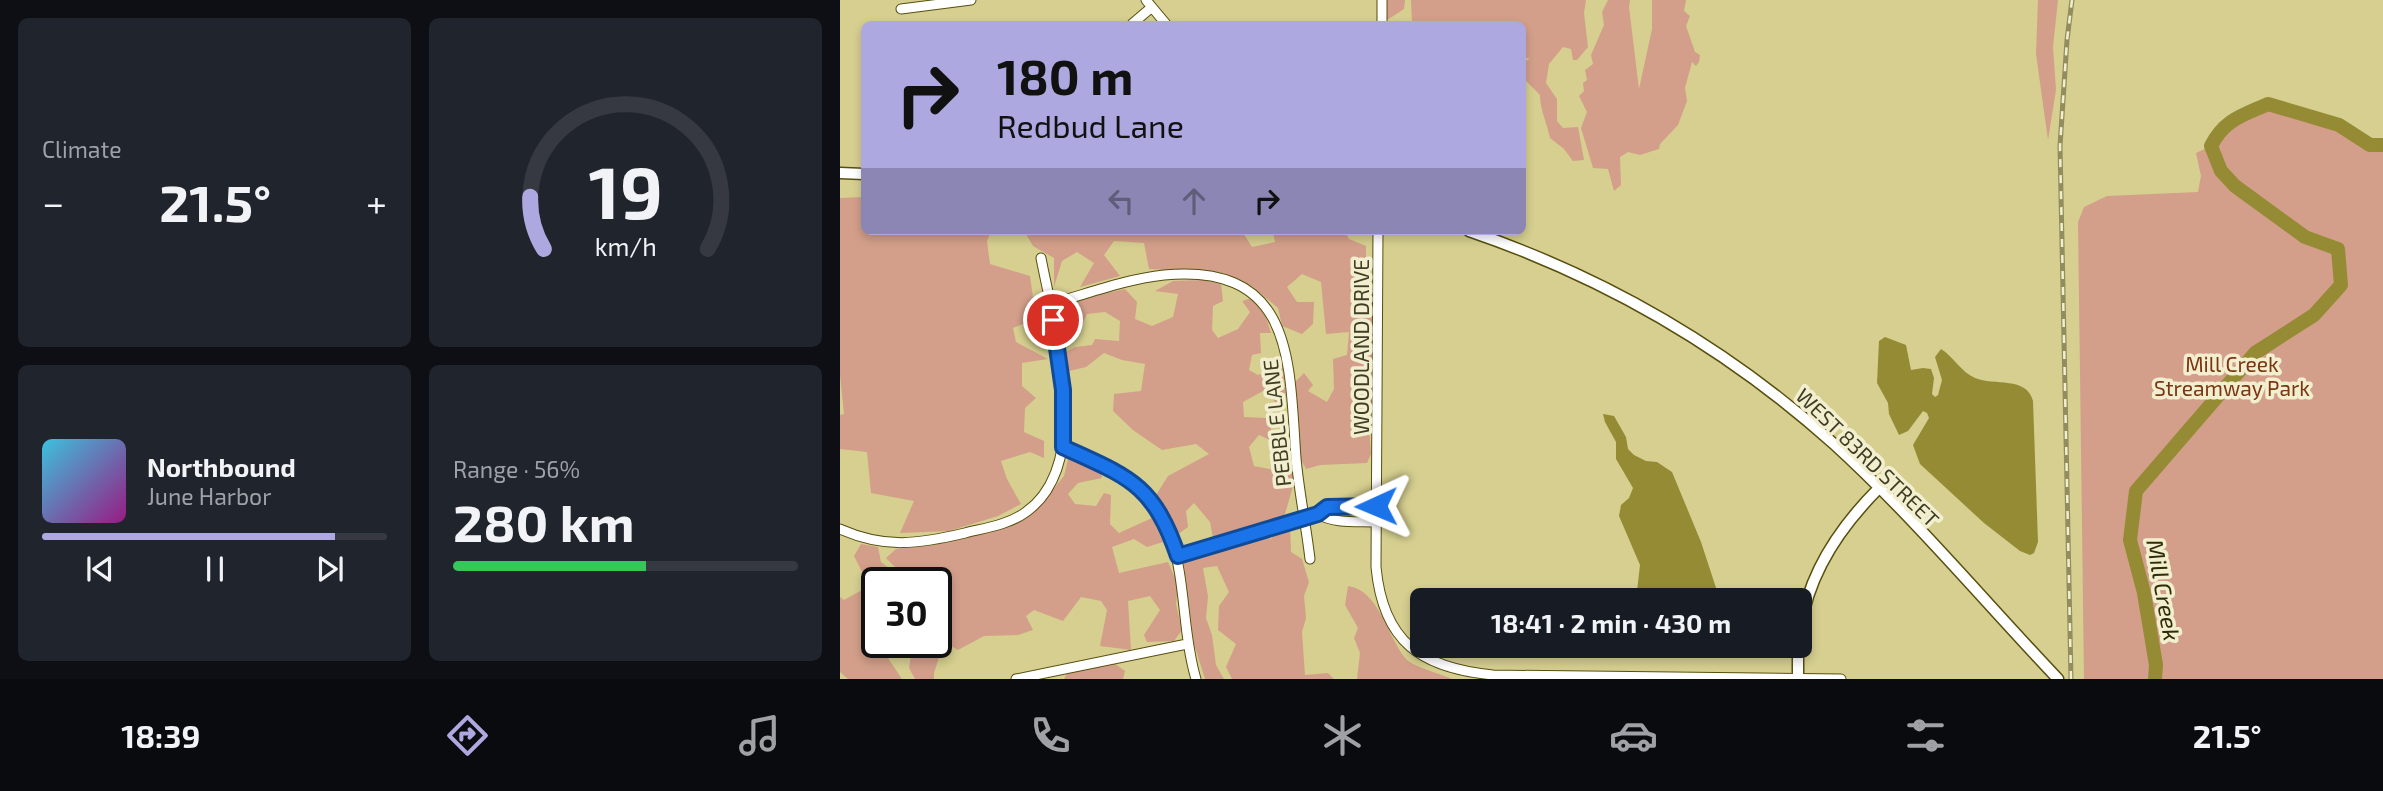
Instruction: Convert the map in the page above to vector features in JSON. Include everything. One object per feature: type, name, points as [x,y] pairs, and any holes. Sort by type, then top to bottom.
[{"type":"main road","points":[[840,173],[861,174]]},
{"type":"main road","name":"WEST 83RD STREET","points":[[1479,235],[1584,277],[1683,331],[1801,415],[1880,488],[2058,679]]},
{"type":"main road","points":[[1812,588],[1824,559],[1851,518],[1880,488]]},
{"type":"main road","points":[[1798,658],[1798,678]]},
{"type":"street","points":[[901,9],[969,0]]},
{"type":"street","points":[[1382,0],[1382,21]]},
{"type":"street","points":[[1135,21],[1149,4],[1163,21]]},
{"type":"street","name":"WOODLAND DRIVE","points":[[1378,235],[1378,584],[1388,617],[1409,645],[1436,664],[1466,672],[1841,679]]},
{"type":"street","points":[[840,529],[873,540],[913,543],[1012,520],[1026,512],[1043,494],[1059,464],[1063,447],[1061,371],[1041,258]]},
{"type":"street","name":"PEBBLE LANE","points":[[1050,304],[1147,278],[1180,275],[1222,279],[1256,297],[1270,313],[1288,355],[1297,468],[1310,559]]},
{"type":"street","points":[[1063,447],[1121,473],[1147,495],[1161,516],[1178,556],[1187,644],[1196,679]]},
{"type":"street","points":[[1178,556],[1318,514],[1327,507],[1376,506]]},
{"type":"street","points":[[1318,514],[1338,521],[1376,522]]},
{"type":"street","points":[[1016,679],[1187,644]]},
{"type":"green space","points":[[1385,0],[1405,0],[1404,9],[1387,20]]},
{"type":"green space","points":[[1411,0],[1586,0],[1584,13],[1588,47],[1577,60],[1573,60],[1571,49],[1563,47],[1549,64],[1546,83],[1557,99],[1557,121],[1563,128],[1578,127],[1584,160],[1573,161],[1564,149],[1550,138],[1540,95],[1526,81],[1526,61],[1530,59],[1526,58],[1526,21],[1412,21]]},
{"type":"green space","points":[[1608,0],[1630,0],[1639,89],[1652,29],[1652,0],[1686,0],[1684,11],[1690,16],[1686,26],[1695,52],[1700,55],[1696,66],[1692,62],[1685,88],[1687,101],[1678,125],[1660,144],[1659,149],[1640,155],[1628,152],[1620,157],[1621,185],[1614,191],[1608,169],[1593,168],[1581,128],[1587,112],[1579,96],[1584,91],[1583,83],[1587,80],[1585,70],[1593,64],[1591,55],[1604,25],[1602,12]]},
{"type":"green space","points":[[2038,0],[2058,0],[2053,47],[2056,90],[2048,140],[2036,54]]},
{"type":"green space","name":"Mill Creek Streamway Park","points":[[2268,104],[2339,125],[2370,145],[2383,145],[2383,679],[2084,679],[2078,222],[2084,207],[2107,196],[2198,192],[2201,176],[2196,153],[2211,146],[2220,129],[2240,116]]},
{"type":"green space","points":[[861,197],[861,235],[989,235],[987,241],[990,264],[1030,276],[1036,319],[1013,328],[1016,342],[1048,359],[1022,363],[1022,386],[1036,398],[1025,408],[1024,432],[1044,441],[1044,458],[1030,452],[1001,461],[1007,479],[1021,504],[998,516],[949,531],[900,533],[914,501],[871,493],[867,452],[840,449],[840,415],[844,414],[840,375],[840,198]]},
{"type":"green space","points":[[1026,235],[1244,235],[1252,247],[1275,242],[1274,235],[1347,235],[1349,239],[1366,246],[1366,265],[1373,304],[1371,374],[1374,393],[1369,426],[1371,454],[1367,463],[1320,465],[1306,469],[1298,454],[1295,382],[1304,373],[1313,385],[1308,391],[1327,402],[1334,389],[1333,359],[1347,355],[1349,332],[1326,334],[1321,282],[1302,274],[1287,287],[1297,302],[1314,302],[1313,324],[1302,334],[1282,326],[1278,308],[1253,287],[1224,273],[1149,269],[1144,243],[1114,241],[1104,255],[1120,276],[1080,287],[1094,263],[1077,252],[1062,261],[1054,287],[1054,258],[1033,246]]},
{"type":"green space","points":[[1203,280],[1221,284],[1223,301],[1213,306],[1212,330],[1218,338],[1238,329],[1250,312],[1242,301],[1252,298],[1266,317],[1271,333],[1260,333],[1261,353],[1252,355],[1249,370],[1258,375],[1283,366],[1286,399],[1281,407],[1263,391],[1243,402],[1244,417],[1267,418],[1276,443],[1259,435],[1249,447],[1254,466],[1274,470],[1286,459],[1295,479],[1285,514],[1275,522],[1235,530],[1213,538],[1210,522],[1194,503],[1186,511],[1188,527],[1177,535],[1156,495],[1168,476],[1209,454],[1196,444],[1162,450],[1133,430],[1113,411],[1114,394],[1141,391],[1145,364],[1104,353],[1086,367],[1069,371],[1064,353],[1075,347],[1092,345],[1095,339],[1119,341],[1120,321],[1105,312],[1087,314],[1076,337],[1064,348],[1055,309],[1079,299],[1125,289],[1137,302],[1135,319],[1152,326],[1173,317],[1178,294],[1155,291],[1173,281]]},
{"type":"green space","points":[[1068,459],[1101,472],[1102,478],[1078,483],[1068,494],[1075,504],[1096,506],[1104,493],[1111,495],[1110,524],[1119,533],[1152,518],[1163,542],[1147,547],[1134,539],[1112,547],[1119,573],[1168,562],[1178,585],[1176,604],[1182,630],[1174,641],[1147,642],[1144,635],[1160,610],[1150,596],[1128,601],[1131,650],[1100,646],[1107,610],[1101,601],[1081,597],[1063,621],[1034,610],[1026,616],[1033,630],[1018,635],[984,636],[958,650],[952,647],[952,567],[895,567],[886,558],[896,549],[935,545],[1010,527],[1038,508],[1064,476]]},
{"type":"green space","points":[[1290,526],[1291,552],[1302,559],[1309,582],[1304,596],[1306,618],[1302,632],[1305,675],[1328,673],[1334,679],[1232,679],[1226,667],[1236,644],[1218,630],[1219,606],[1229,592],[1217,566],[1203,568],[1208,596],[1206,618],[1212,635],[1216,665],[1224,679],[1205,679],[1194,644],[1183,559],[1216,549],[1227,550],[1229,543],[1261,536],[1271,539],[1278,528]]},
{"type":"green space","points":[[861,544],[878,547],[881,562],[887,567],[861,567],[861,570],[854,556]]},
{"type":"green space","points":[[1348,586],[1368,596],[1376,606],[1407,660],[1452,679],[1357,679],[1360,653],[1354,638],[1358,628],[1345,605]]},
{"type":"green space","points":[[861,591],[861,658],[888,658],[902,679],[848,679],[840,672],[840,597],[844,600]]},
{"type":"green space","points":[[910,658],[939,658],[934,679],[915,679],[909,668]]},
{"type":"green space","points":[[1114,663],[1125,671],[1123,679],[1064,679],[1067,673]]},
{"type":"shaded area","points":[[1885,337],[1906,345],[1911,370],[1931,369],[1934,378],[1932,394],[1935,397],[1942,380],[1935,357],[1941,349],[1975,378],[2017,385],[2030,393],[2033,401],[2038,542],[2034,553],[2030,555],[2020,551],[1984,523],[1920,464],[1913,445],[1929,418],[1927,413],[1923,411],[1908,431],[1899,435],[1889,414],[1888,403],[1877,383],[1879,341]]},
{"type":"shaded area","points":[[1603,414],[1614,416],[1626,437],[1628,449],[1634,455],[1646,461],[1657,462],[1672,472],[1701,542],[1716,588],[1637,588],[1640,565],[1619,516],[1621,505],[1629,498],[1633,488],[1616,459],[1616,442]]},
{"type":"waterway","name":"Mill Creek","points":[[2155,679],[2156,665],[2144,593],[2130,540],[2136,491],[2255,353],[2314,315],[2341,285],[2338,249],[2305,237],[2235,186],[2221,171],[2211,146],[2228,124],[2268,104],[2339,125],[2370,145],[2383,145]]},
{"type":"railway","points":[[2071,679],[2060,146],[2072,0]]},
{"type":"route","points":[[1053,320],[1063,390],[1063,447],[1121,473],[1135,483],[1161,516],[1178,556],[1318,514],[1327,507],[1376,506]]}]
